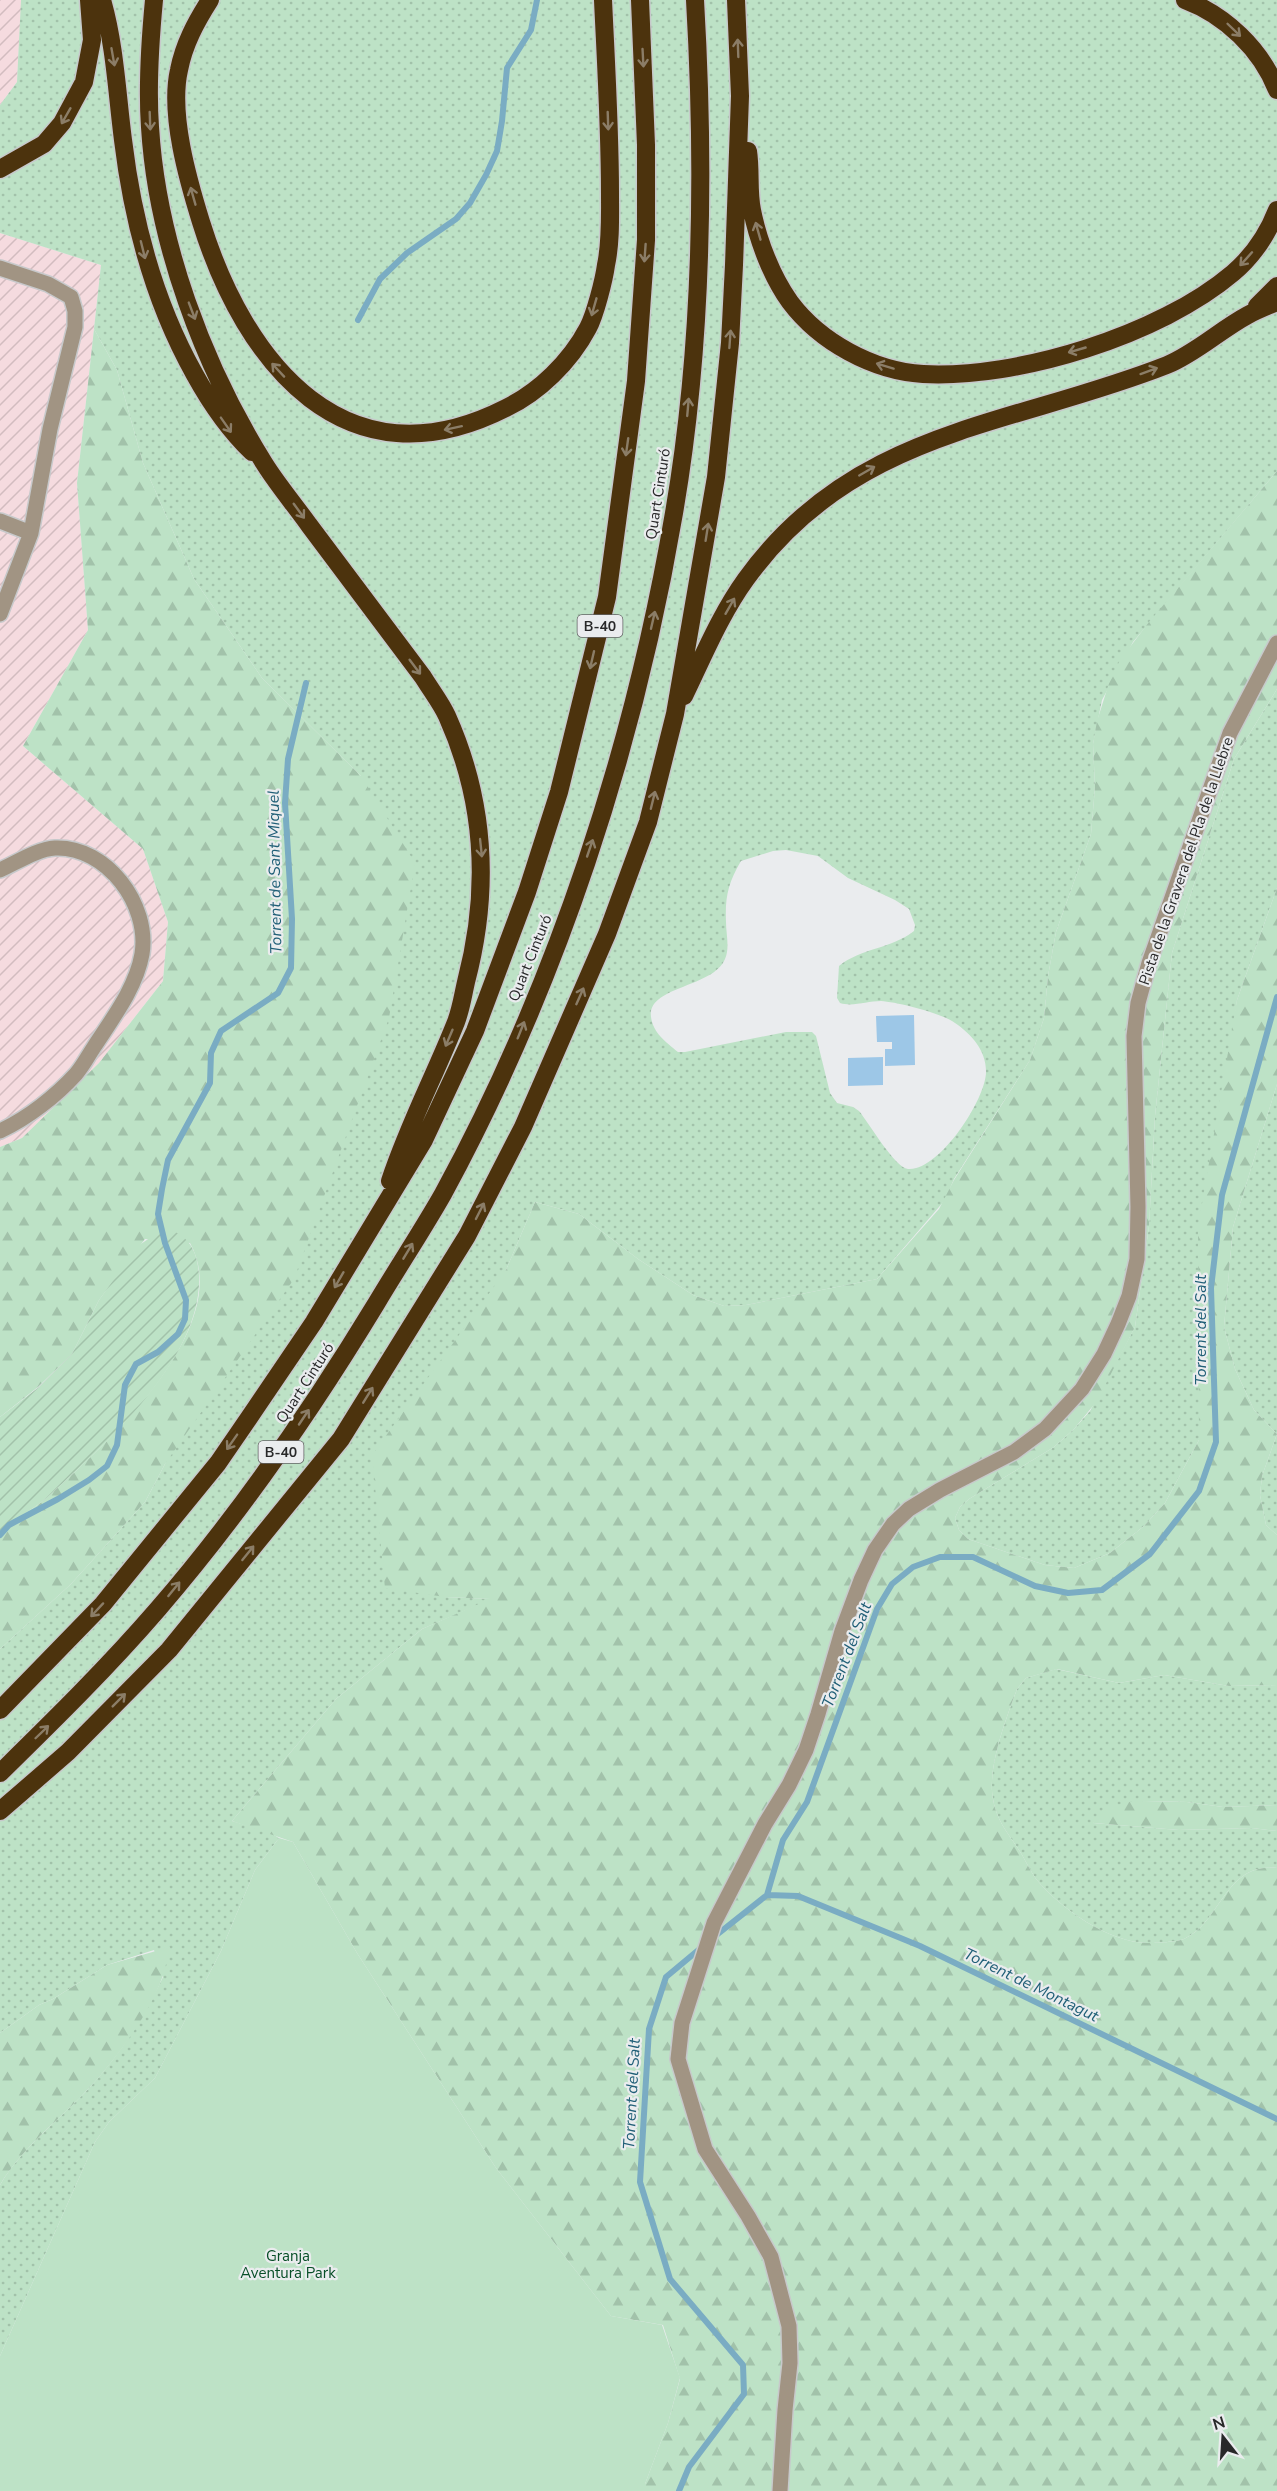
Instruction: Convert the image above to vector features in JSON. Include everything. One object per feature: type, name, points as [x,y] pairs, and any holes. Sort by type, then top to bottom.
[{"type":"highway","points":[[0,169],[44,144],[62,123],[84,82],[92,40],[89,0]]},
{"type":"highway","points":[[102,0],[116,73],[123,143],[137,226],[161,304],[176,341],[230,432],[264,464]]},
{"type":"highway","points":[[154,0],[150,48],[150,126],[156,180],[167,235],[187,299],[219,381],[264,464],[423,677],[446,715],[464,764],[477,810],[483,866],[475,948],[457,1019],[399,1151],[380,1211]]},
{"type":"highway","points":[[210,0],[193,27],[178,72],[179,137],[195,204],[210,253],[226,290],[252,336],[297,391],[353,424],[388,431],[421,433],[454,429],[482,420],[523,400],[557,371],[588,327],[607,264],[610,212],[603,0]]},
{"type":"highway","name":"Quart Cinturó","points":[[0,1710],[103,1604],[218,1463],[314,1323],[424,1140],[475,1031],[523,903],[559,792],[607,597],[636,381],[646,240],[646,145],[640,0]]},
{"type":"highway","name":"Quart Cinturó","points":[[0,1773],[72,1702],[158,1609],[281,1452],[339,1366],[447,1185],[498,1084],[567,914],[606,799],[633,706],[658,601],[675,509],[695,336],[699,250],[700,136],[695,0]]},
{"type":"highway","points":[[0,1811],[68,1752],[169,1650],[341,1439],[467,1236],[523,1127],[607,934],[648,822],[675,714],[714,487],[730,343],[740,96],[736,0]]},
{"type":"highway","points":[[1185,0],[1198,5],[1227,23],[1260,59],[1277,90]]},
{"type":"highway","points":[[740,96],[752,210],[762,245],[777,280],[791,302],[811,324],[836,345],[865,359],[921,374],[1006,370],[1100,343],[1146,325],[1197,299],[1234,272],[1258,245],[1271,225],[1277,210]]},
{"type":"highway","points":[[1247,316],[1277,286]]},
{"type":"highway","points":[[675,714],[720,622],[744,581],[796,520],[836,490],[886,460],[932,440],[1004,416],[1102,388],[1169,364],[1247,316],[1277,302]]},
{"type":"street","points":[[0,268],[48,284],[71,297],[75,311],[75,327],[50,429],[31,533],[0,614]]},
{"type":"street","points":[[0,521],[31,533]]},
{"type":"street","name":"Pista de la Gravera del Pla de la Llebre","points":[[780,2491],[790,2363],[789,2326],[771,2257],[705,2149],[678,2059],[682,2023],[714,1923],[806,1750],[842,1631],[875,1550],[893,1524],[909,1509],[940,1490],[1014,1452],[1045,1429],[1082,1389],[1104,1354],[1113,1334],[1129,1296],[1137,1259],[1134,1036],[1138,1003],[1149,963],[1230,733],[1277,643]]},
{"type":"street","points":[[0,870],[53,848],[77,850],[118,876],[135,903],[142,928],[142,954],[122,1005],[77,1073],[43,1104],[0,1131]]},
{"type":"shaded area","points":[[0,0],[21,0],[21,8],[17,82],[0,105]]},
{"type":"shaded area","points":[[0,233],[101,265],[77,483],[88,630],[23,746],[143,849],[168,922],[163,981],[99,1063],[22,1138],[0,1147]]},
{"type":"green space","points":[[21,0],[1277,0],[1277,471],[1133,642],[1102,700],[1093,744],[1095,787],[1091,834],[1056,932],[1048,976],[1044,1018],[1030,1060],[954,1179],[945,1200],[877,1279],[746,1305],[724,1306],[693,1295],[638,1259],[579,1214],[535,1202],[506,1270],[445,1597],[492,1599],[422,1629],[336,1699],[232,1821],[269,1832],[279,1838],[255,1870],[221,1951],[155,2078],[109,2122],[95,2142],[0,2356],[0,2185],[20,2158],[80,2098],[112,2061],[140,2020],[163,1977],[154,1950],[107,1965],[53,1999],[39,2005],[0,2033],[0,1649],[71,1584],[145,1502],[165,1464],[361,776],[262,678],[194,579],[143,463],[117,370],[94,329],[101,265],[0,233],[0,105],[17,82]],"holes":[[[786,850],[818,856],[848,878],[909,909],[915,925],[914,931],[896,942],[857,955],[839,966],[837,998],[840,1003],[881,1001],[940,1015],[967,1032],[983,1056],[986,1071],[984,1083],[970,1115],[947,1146],[920,1167],[908,1169],[903,1167],[889,1153],[859,1111],[837,1103],[830,1093],[816,1036],[812,1032],[786,1032],[678,1052],[661,1037],[652,1023],[653,1007],[659,999],[708,976],[718,969],[725,959],[728,946],[727,898],[730,883],[741,861],[773,851]]]},
{"type":"green space","points":[[94,329],[117,370],[143,463],[194,579],[262,678],[361,776],[415,863],[389,1018],[294,1279],[165,1464],[145,1502],[71,1584],[0,1649],[0,1531],[40,1503],[76,1471],[132,1414],[159,1380],[181,1345],[196,1310],[200,1276],[190,1243],[145,1239],[99,1300],[72,1354],[38,1387],[0,1417],[0,1147],[22,1138],[99,1063],[163,981],[168,922],[143,849],[23,746],[88,630],[77,483]]},
{"type":"green space","points":[[1277,471],[1277,689],[1234,759],[1172,953],[1155,1116],[1149,1226],[1135,1327],[1097,1401],[1074,1429],[1054,1447],[969,1499],[960,1507],[955,1518],[959,1530],[968,1539],[1045,1565],[1074,1568],[1110,1553],[1144,1526],[1165,1503],[1199,1440],[1198,1227],[1237,1000],[1277,888],[1277,1084],[1233,1227],[1224,1327],[1235,1369],[1254,1410],[1277,1434],[1262,1476],[1260,1495],[1266,1525],[1277,1535],[1277,1685],[1229,1686],[1164,1675],[1119,1683],[1057,1669],[1026,1678],[1017,1689],[1003,1729],[995,1758],[992,1787],[994,1806],[999,1819],[1036,1879],[1072,1912],[1086,1922],[1117,1937],[1148,1943],[1184,1939],[1207,1920],[1234,1884],[1246,1874],[1260,1869],[1277,1868],[1277,2491],[645,2491],[645,2484],[668,2423],[680,2379],[663,2325],[611,2316],[496,2168],[357,1953],[293,1842],[232,1821],[336,1699],[422,1629],[490,1599],[445,1597],[385,1588],[372,1455],[506,1270],[535,1202],[579,1214],[638,1259],[693,1295],[724,1306],[746,1305],[877,1279],[939,1209],[954,1180],[1030,1060],[1044,1018],[1048,976],[1056,932],[1091,834],[1095,787],[1093,744],[1097,721],[1110,680],[1120,660],[1149,622]]},
{"type":"green space","points":[[1277,689],[1277,888],[1237,1000],[1200,1332],[1199,1440],[1165,1503],[1144,1526],[1110,1553],[1074,1568],[1045,1565],[968,1539],[959,1530],[955,1518],[960,1507],[969,1499],[1054,1447],[1074,1429],[1090,1411],[1135,1327],[1149,1226],[1155,1116],[1172,953],[1234,759]]},
{"type":"green space","points":[[1277,1084],[1277,1434],[1254,1410],[1235,1369],[1224,1327],[1233,1227]]},
{"type":"green space","points":[[173,1231],[180,1234],[193,1249],[199,1275],[196,1306],[185,1337],[169,1367],[148,1396],[99,1449],[46,1498],[0,1531],[0,1417],[39,1387],[72,1354],[99,1300],[138,1246],[154,1235]]},
{"type":"green space","points":[[1277,1434],[1277,1535],[1266,1525],[1260,1495],[1262,1476]]},
{"type":"green space","points":[[1056,1669],[1119,1683],[1164,1675],[1229,1686],[1277,1685],[1277,1805],[1223,1807],[1187,1802],[1145,1801],[1093,1823],[1179,1830],[1252,1828],[1277,1831],[1277,1868],[1260,1869],[1246,1874],[1234,1884],[1207,1920],[1184,1939],[1156,1943],[1133,1941],[1117,1937],[1086,1922],[1058,1901],[1036,1879],[999,1819],[994,1806],[992,1787],[995,1758],[1017,1689],[1026,1678]]},
{"type":"green space","points":[[1127,1802],[1187,1802],[1223,1807],[1277,1805],[1277,1831],[1252,1828],[1179,1830],[1093,1823],[1100,1811]]},
{"type":"green space","name":"Granja Aventura Park","points":[[279,1838],[293,1842],[357,1953],[496,2168],[611,2316],[662,2325],[680,2378],[668,2423],[645,2484],[645,2491],[0,2491],[0,2356],[95,2142],[109,2122],[155,2078],[221,1951],[255,1870]]},
{"type":"green space","points":[[170,1947],[157,1992],[111,2063],[20,2158],[0,2185],[0,2033],[39,2005],[53,1999],[107,1965]]},
{"type":"building","points":[[914,1015],[915,1065],[885,1066],[885,1049],[892,1049],[892,1042],[877,1042],[876,1016]]},
{"type":"building","points":[[883,1057],[883,1085],[848,1086],[848,1058]]},
{"type":"waterway","name":"Torrent de Sant Miquel","points":[[358,320],[380,279],[407,253],[456,219],[470,203],[486,175],[497,151],[507,68],[531,30],[537,0]]},
{"type":"waterway","name":"Torrent de Sant Miquel","points":[[0,1535],[9,1525],[58,1499],[107,1466],[117,1445],[125,1385],[136,1364],[158,1352],[178,1334],[185,1319],[186,1300],[165,1243],[158,1214],[162,1189],[168,1160],[210,1083],[211,1053],[221,1031],[278,993],[291,968],[292,919],[285,803],[288,759],[306,683]]},
{"type":"waterway","name":"Torrent del Salt","points":[[714,1937],[767,1895],[783,1840],[807,1802],[877,1609],[892,1584],[913,1567],[940,1557],[973,1557],[1035,1586],[1068,1593],[1102,1590],[1150,1554],[1199,1491],[1216,1442],[1211,1288],[1222,1195],[1277,997]]},
{"type":"waterway","name":"Torrent de Montagut","points":[[767,1895],[798,1896],[920,1946],[1277,2119]]},
{"type":"waterway","name":"Torrent del Salt","points":[[679,2491],[689,2467],[744,2394],[743,2365],[670,2279],[640,2182],[649,2029],[666,1977],[702,1947]]}]
